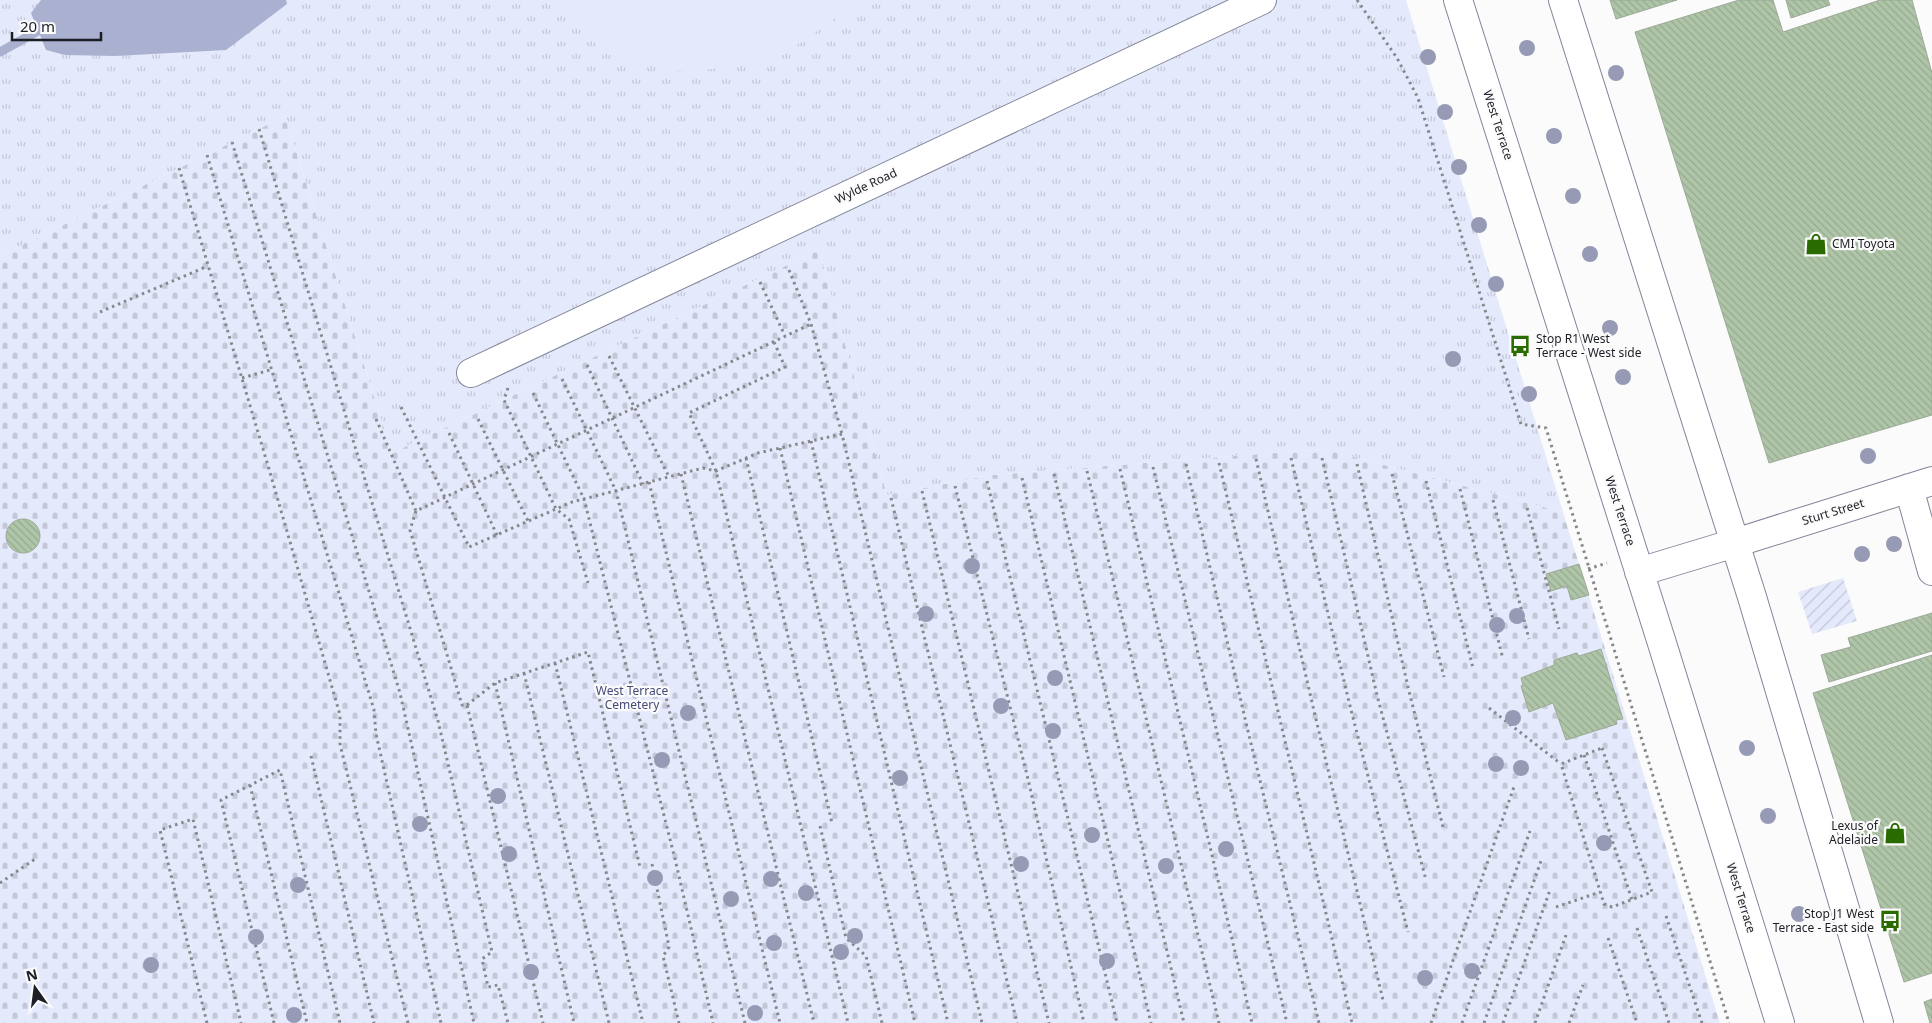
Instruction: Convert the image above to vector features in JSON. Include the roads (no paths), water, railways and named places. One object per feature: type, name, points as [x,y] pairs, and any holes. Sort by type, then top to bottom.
[{"type":"main road","name":"Wylde Road","points":[[471,373],[1262,0]]},
{"type":"main road","name":"West Terrace","points":[[1458,0],[1780,1023]]},
{"type":"main road","points":[[1563,0],[1735,543],[1879,1023]]},
{"type":"main road","name":"Sturt Street","points":[[1639,572],[1920,485]]},
{"type":"main road","points":[[1920,485],[1932,571]]},
{"type":"water","points":[[41,0],[286,0],[287,4],[226,50],[115,56],[65,55],[46,50],[31,13]]},
{"type":"waterway","points":[[0,52],[38,31]]},
{"type":"place","name":"CMI Toyota","points":[[1816,244]]},
{"type":"place","name":"Stop R1 West Terrace - West side","points":[[1520,346]]},
{"type":"place","name":"Lexus of Adelaide","points":[[1895,833]]},
{"type":"place","name":"Stop J1 West Terrace - East side","points":[[1890,921]]},
{"type":"park label","name":"West Terrace Cemetery","points":[[632,698]]}]
